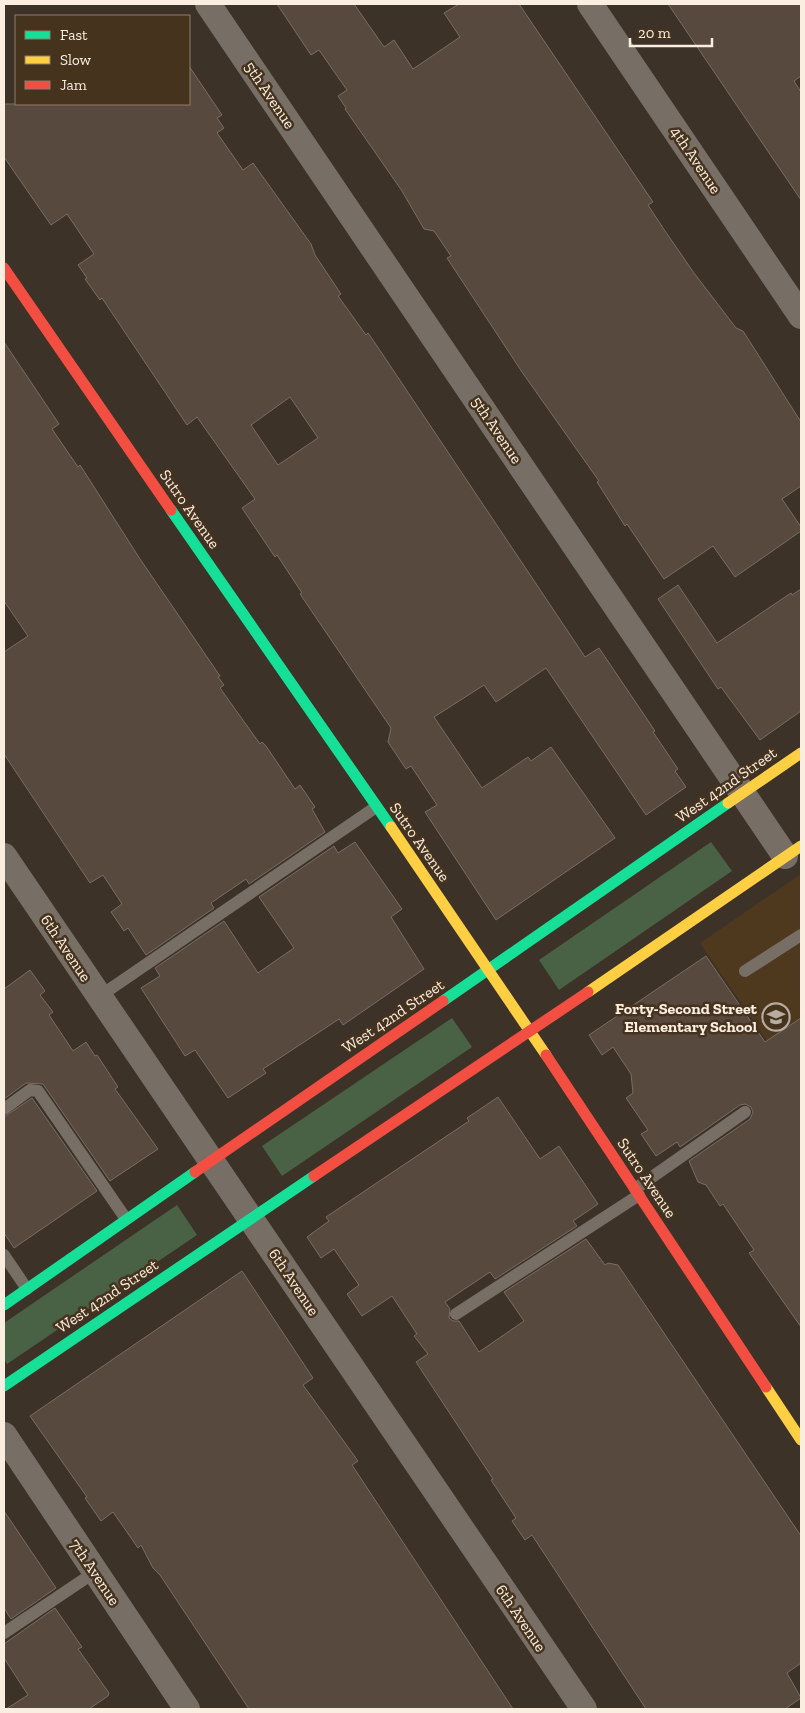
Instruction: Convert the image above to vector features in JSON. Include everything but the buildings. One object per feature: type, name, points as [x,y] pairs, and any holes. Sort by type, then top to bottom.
[{"type":"street","name":"5th Avenue","points":[[208,4],[742,793],[793,851]]},
{"type":"street","name":"4th Avenue","points":[[590,4],[801,316]]},
{"type":"street","name":"Sutro Avenue","points":[[4,268],[489,970],[801,1440]]},
{"type":"street","name":"West 42nd Street","points":[[4,1305],[801,753]]},
{"type":"street","name":"West 42nd Street","points":[[4,1386],[250,1218],[530,1032],[793,851]]},
{"type":"street","name":"6th Avenue","points":[[4,856],[584,1709]]},
{"type":"street","name":"7th Avenue","points":[[4,1435],[186,1709]]},
{"type":"lane","points":[[100,996],[376,807]]},
{"type":"lane","points":[[745,971],[801,935]]},
{"type":"lane","points":[[4,1109],[30,1090],[38,1091],[126,1219]]},
{"type":"lane","points":[[456,1314],[637,1192],[745,1112]]},
{"type":"lane","points":[[4,1255],[27,1289]]},
{"type":"lane","points":[[4,1633],[95,1572]]},
{"type":"shaded area","name":"Forty-Second Street Elementary School","points":[[801,874],[801,1091],[700,943]]},
{"type":"green space","points":[[711,842],[732,871],[559,990],[539,960]]},
{"type":"green space","points":[[452,1018],[472,1047],[282,1176],[262,1146]]},
{"type":"green space","points":[[177,1205],[197,1235],[7,1364],[4,1359],[4,1323]]},
{"type":"traffic: fast","points":[[171,510],[391,827]]},
{"type":"traffic: fast","points":[[443,1001],[728,803]]},
{"type":"traffic: fast","points":[[4,1305],[195,1172]]},
{"type":"traffic: fast","points":[[4,1386],[314,1176]]},
{"type":"traffic: slow","points":[[728,803],[801,753]]},
{"type":"traffic: slow","points":[[391,827],[546,1055]]},
{"type":"traffic: slow","points":[[588,992],[801,846]]},
{"type":"traffic: slow","points":[[766,1387],[801,1440]]},
{"type":"traffic: jam","points":[[4,268],[171,510]]},
{"type":"traffic: jam","points":[[314,1176],[588,992]]},
{"type":"traffic: jam","points":[[195,1172],[443,1001]]},
{"type":"traffic: jam","points":[[546,1055],[766,1387]]},
{"type":"place","name":"Forty-Second Street Elementary School","points":[[776,1017]]}]
